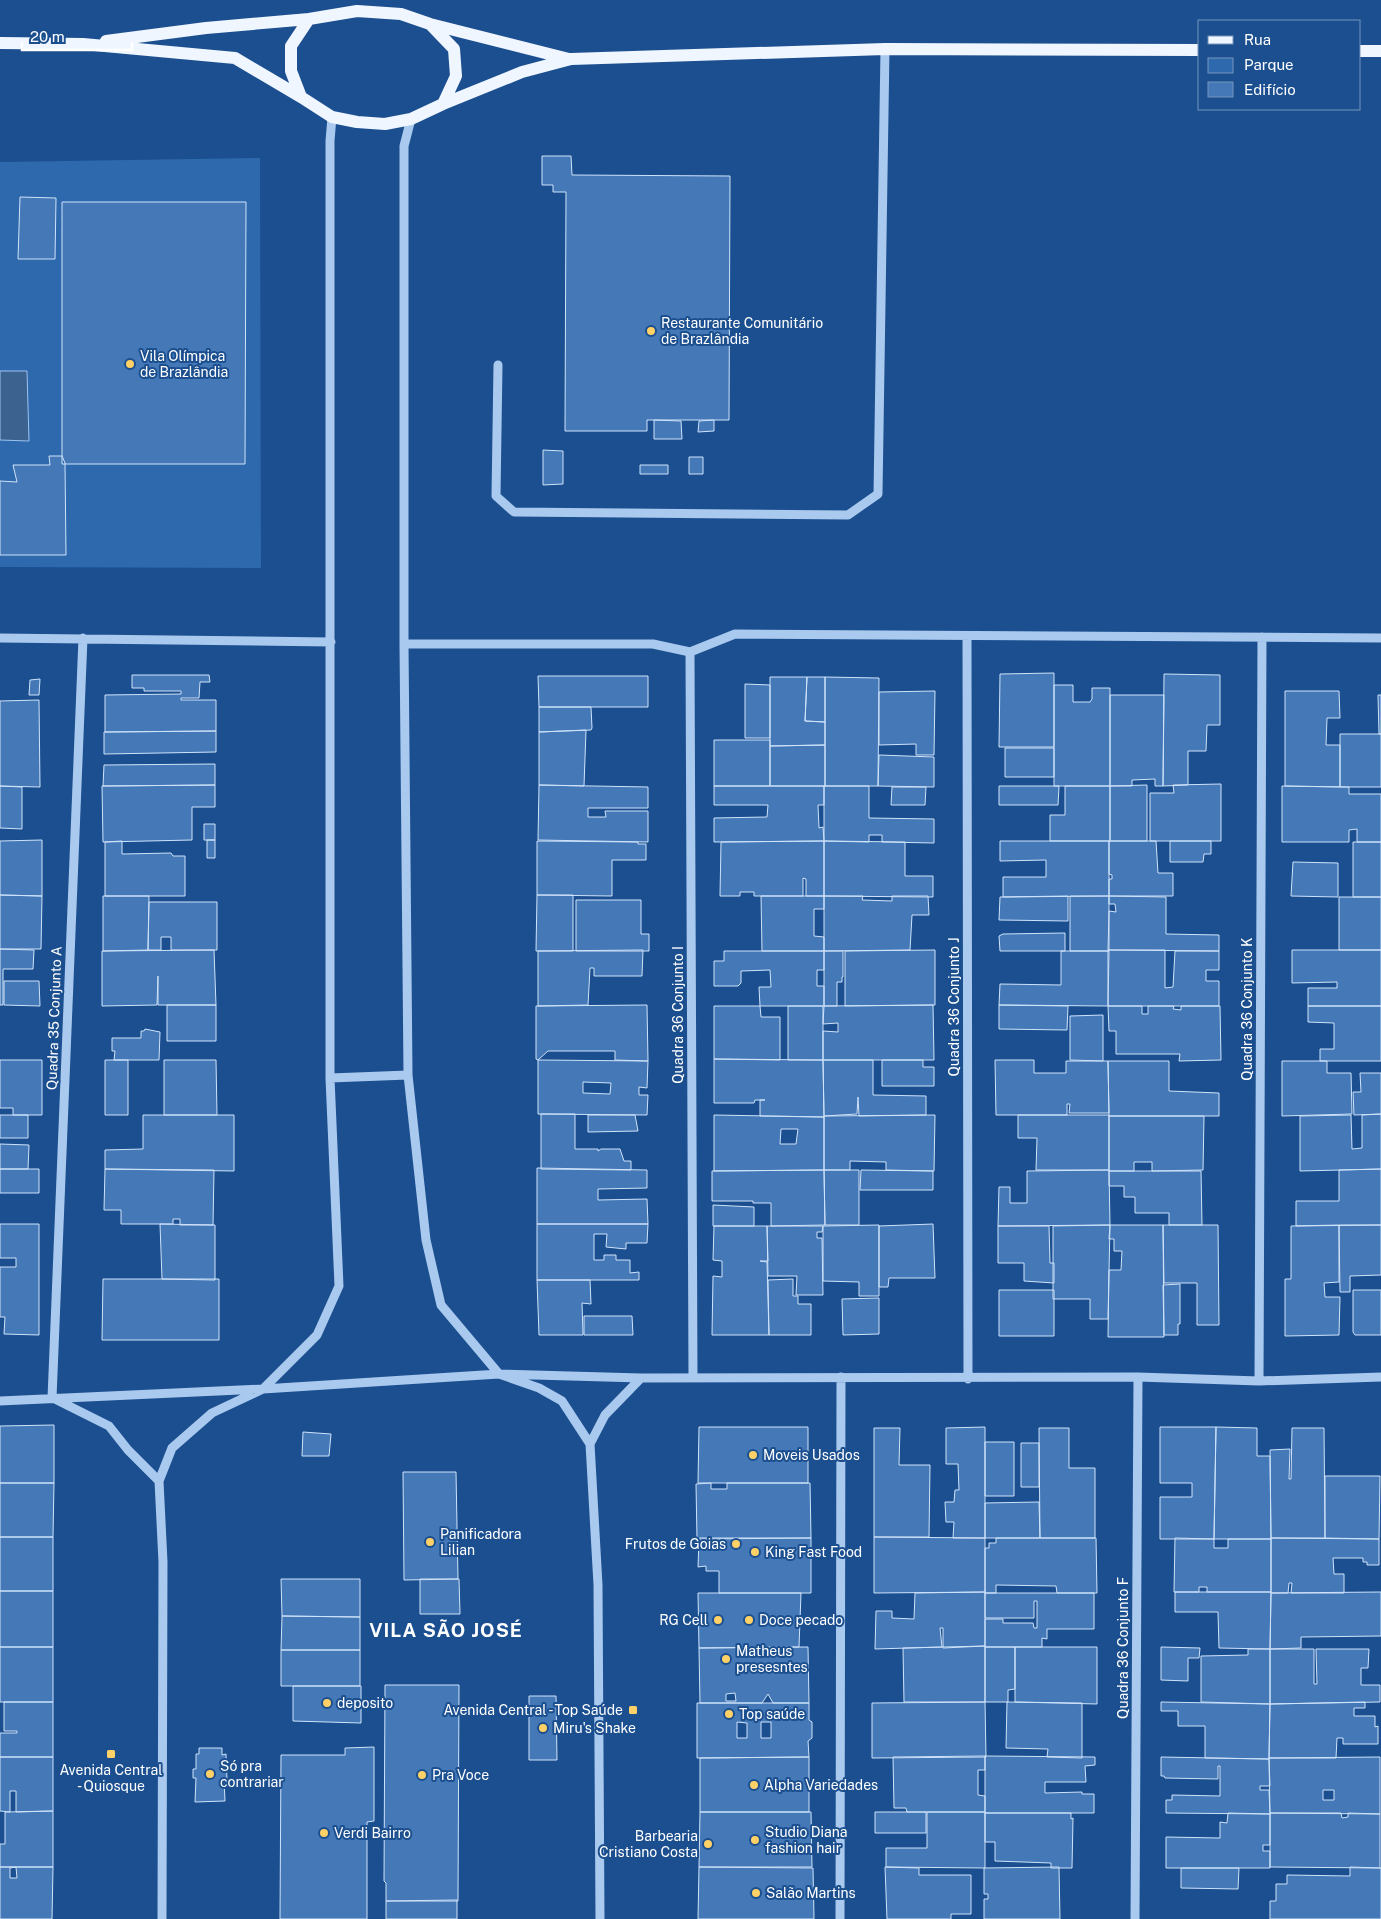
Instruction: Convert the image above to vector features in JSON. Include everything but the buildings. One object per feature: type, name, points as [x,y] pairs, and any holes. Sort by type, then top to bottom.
[{"type":"main road","points":[[84,44],[206,28],[309,19],[357,11],[401,14],[430,24],[571,59]]},
{"type":"main road","points":[[301,97],[292,71],[291,46],[309,19]]},
{"type":"main road","points":[[430,24],[454,49],[456,76],[443,104]]},
{"type":"main road","points":[[0,44],[84,44],[235,58],[332,117],[357,122],[385,124],[411,119],[522,72],[571,59],[885,49],[1198,50]]},
{"type":"main road","points":[[1361,51],[1381,51]]},
{"type":"street","points":[[498,365],[496,496],[514,512],[848,515],[878,494],[885,49]]},
{"type":"street","points":[[162,1919],[162,1562],[159,1481],[172,1448],[212,1412],[263,1390],[317,1335],[339,1286],[330,1078],[330,141],[332,117]]},
{"type":"street","points":[[411,119],[404,146],[404,644],[408,1075],[426,1240],[441,1305],[499,1374],[539,1388],[562,1401],[590,1444],[598,1585],[600,1919]]},
{"type":"street","points":[[404,644],[653,644],[690,652],[734,634],[1381,638]]},
{"type":"street","name":"Quadra 36 Conjunto J","points":[[967,636],[968,1379]]},
{"type":"street","name":"Quadra 36 Conjunto K","points":[[1259,1381],[1262,637]]},
{"type":"street","points":[[0,638],[331,642]]},
{"type":"street","name":"Quadra 35 Conjunto A","points":[[52,1398],[83,638]]},
{"type":"street","name":"Quadra 36 Conjunto I","points":[[690,652],[693,1377]]},
{"type":"street","points":[[330,1078],[408,1075]]},
{"type":"street","points":[[0,1401],[263,1390],[499,1374],[641,1378],[841,1377],[968,1379],[1138,1377],[1259,1381],[1381,1377]]},
{"type":"street","points":[[840,1919],[841,1377]]},
{"type":"street","name":"Quadra 36 Conjunto F","points":[[1135,1919],[1138,1377]]},
{"type":"street","points":[[590,1444],[606,1415],[641,1378]]},
{"type":"street","points":[[52,1398],[109,1426],[128,1450],[159,1481]]},
{"type":"green space","name":"Vila Olímpica de Brazlândia","points":[[260,158],[261,568],[0,567],[0,162]]},
{"type":"shaded area","points":[[0,371],[27,371],[29,441],[0,440]]},
{"type":"place","name":"Restaurante Comunitário de Brazlândia","points":[[651,331]]},
{"type":"place","name":"Vila Olímpica de Brazlândia","points":[[130,364]]},
{"type":"place","name":"Moveis Usados","points":[[753,1455]]},
{"type":"place","name":"Panificadora Lilian","points":[[430,1542]]},
{"type":"place","name":"Frutos de Goias","points":[[736,1544]]},
{"type":"place","name":"King Fast Food","points":[[755,1552]]},
{"type":"place","name":"RG Cell","points":[[718,1620]]},
{"type":"place","name":"Doce pecado","points":[[749,1620]]},
{"type":"place","name":"Matheus presesntes","points":[[726,1659]]},
{"type":"place","name":"deposito","points":[[327,1703]]},
{"type":"place","name":"Avenida Central - Top Saúde","points":[[633,1710]]},
{"type":"place","name":"Top saúde","points":[[729,1714]]},
{"type":"place","name":"Miru's Shake","points":[[543,1728]]},
{"type":"place","name":"Avenida Central - Quiosque","points":[[111,1754]]},
{"type":"place","name":"Só pra contrariar","points":[[210,1774]]},
{"type":"place","name":"Pra Voce","points":[[422,1775]]},
{"type":"place","name":"Alpha Variedades","points":[[754,1785]]},
{"type":"place","name":"Verdi Bairro","points":[[324,1833]]},
{"type":"place","name":"Studio Diana fashion hair","points":[[755,1840]]},
{"type":"place","name":"Barbearia Cristiano Costa","points":[[708,1844]]},
{"type":"place","name":"Salão Martins","points":[[756,1893]]},
{"type":"district","name":"VILA SÃO JOSÉ","points":[[446,1630]]}]
